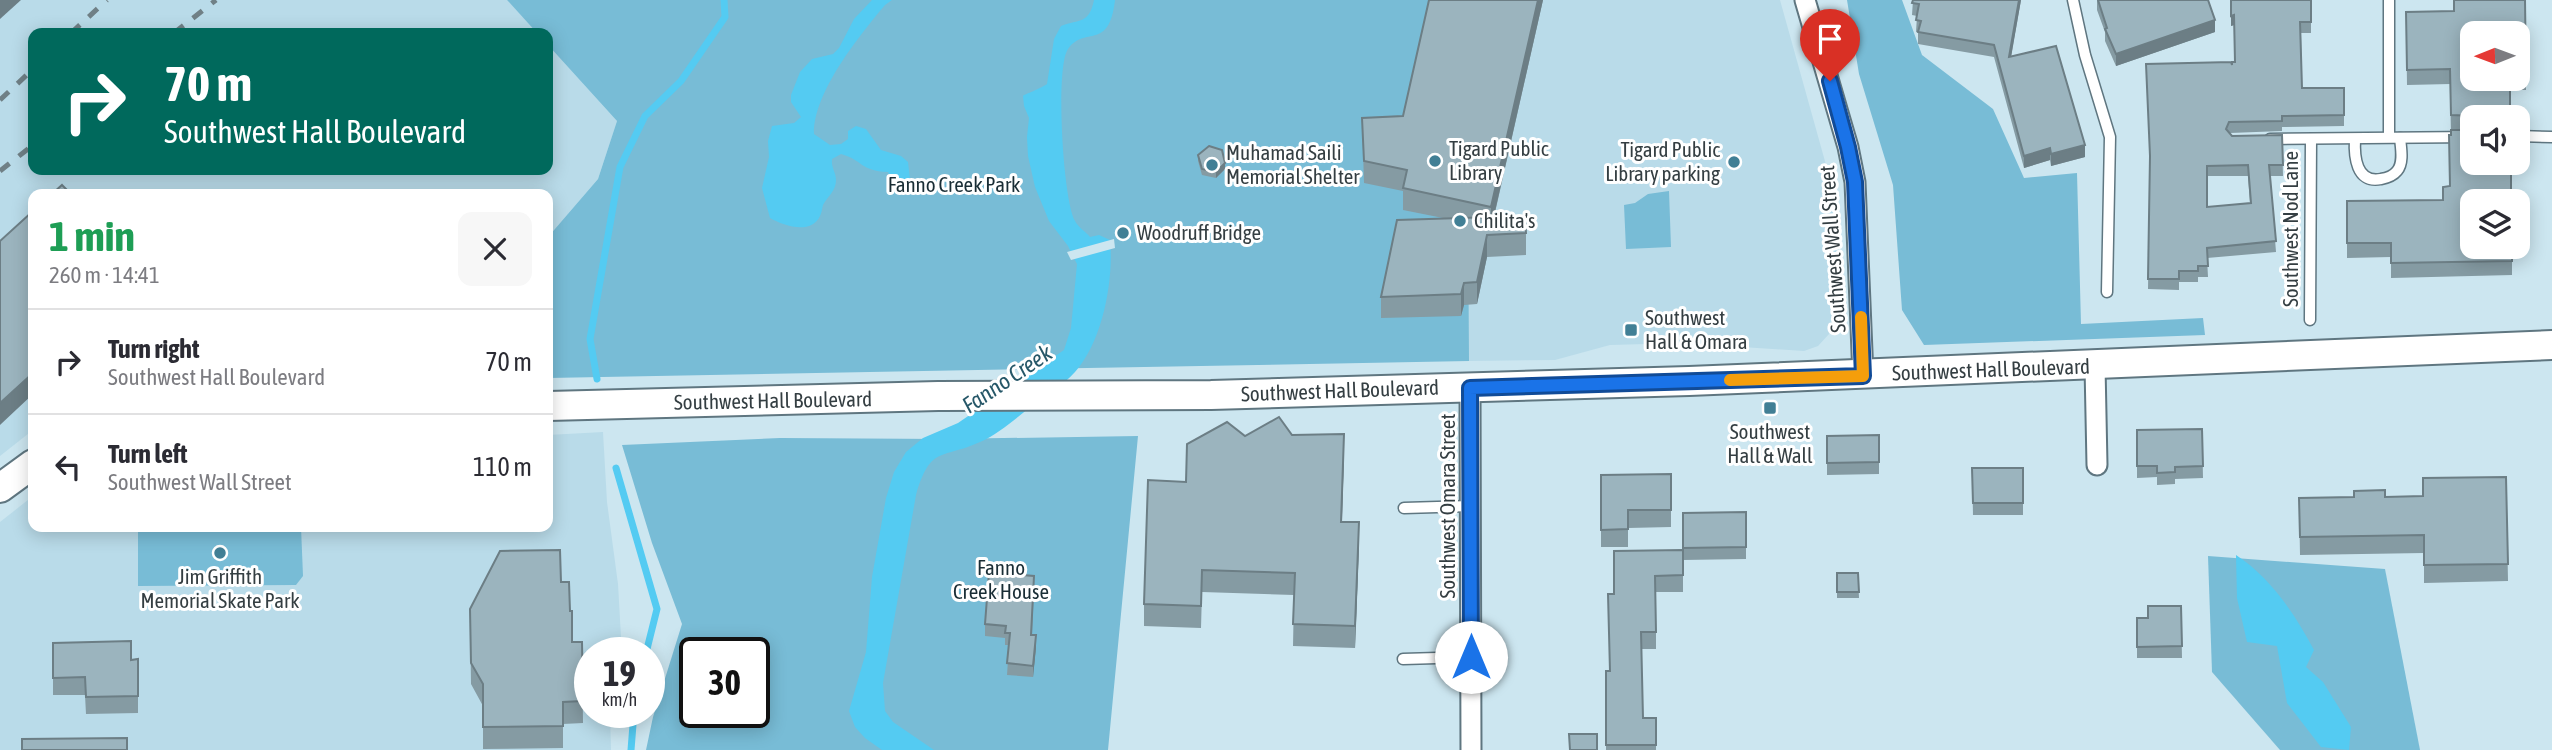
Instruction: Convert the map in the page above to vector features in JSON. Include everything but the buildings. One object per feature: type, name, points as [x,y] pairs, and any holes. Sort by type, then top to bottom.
[{"type":"main road","name":"Southwest Hall Boulevard","points":[[553,406],[938,396],[1211,395],[1470,388],[1863,376],[2552,345]]},
{"type":"main road","points":[[0,488],[28,468]]},
{"type":"street","name":"Southwest Wall Street","points":[[1805,0],[1848,147],[1855,182],[1863,376]]},
{"type":"street","points":[[2095,366],[2097,466]]},
{"type":"street","name":"Southwest Omara Street","points":[[1470,388],[1471,750]]},
{"type":"lane","points":[[2073,0],[2085,55],[2110,137],[2107,292]]},
{"type":"lane","points":[[2354,139],[2354,158],[2358,169],[2365,176],[2376,180],[2389,177],[2397,171],[2401,154],[2395,138],[2389,0]]},
{"type":"lane","points":[[2530,136],[2552,137]]},
{"type":"lane","points":[[2259,139],[2460,137]]},
{"type":"lane","name":"Southwest Nod Lane","points":[[2310,320],[2311,139]]},
{"type":"lane","points":[[1405,508],[1471,506]]},
{"type":"lane","points":[[1404,659],[1471,657]]},
{"type":"shaded area","points":[[0,0],[507,0],[532,28],[28,28],[28,175],[553,175],[553,51],[617,121],[598,179],[553,231],[553,189],[28,189],[28,434],[0,456]]},
{"type":"shaded area","points":[[872,0],[892,0],[874,18],[829,83],[816,118],[814,134],[830,145],[841,144],[848,139],[848,131],[856,126],[866,129],[881,150],[901,156],[908,162],[910,179],[901,184],[892,179],[888,172],[872,170],[841,154],[832,159],[836,184],[816,222],[797,227],[776,221],[770,218],[762,188],[772,126],[794,123],[801,117],[791,102],[800,72],[812,59],[833,54],[839,48],[854,19]]},
{"type":"shaded area","points":[[1094,0],[1115,0],[1112,16],[1102,32],[1075,42],[1068,49],[1064,61],[1061,106],[1067,188],[1075,221],[1090,237],[1099,235],[1110,240],[1110,273],[1105,309],[1085,359],[1065,382],[993,435],[939,456],[932,461],[921,479],[883,683],[885,711],[893,722],[934,750],[882,750],[855,727],[849,711],[866,652],[872,577],[886,498],[894,472],[906,452],[923,438],[958,423],[1064,350],[1071,328],[1077,264],[1068,246],[1049,221],[1035,187],[1028,156],[1029,118],[1023,96],[1047,84],[1054,39],[1061,26],[1086,17]]},
{"type":"shaded area","points":[[1467,0],[1780,0],[1833,190],[1838,286],[1830,333],[1818,346],[1804,351],[1681,343],[1610,345],[1555,360],[1469,361]]},
{"type":"shaded area","points":[[603,432],[607,502],[618,584],[621,637],[574,637],[574,728],[610,728],[611,750],[0,750],[0,522],[28,500],[28,532],[553,532],[553,435]]},
{"type":"shaded area","points":[[2236,555],[2271,585],[2307,636],[2314,650],[2306,667],[2323,682],[2351,727],[2349,750],[2321,747],[2287,703],[2277,646],[2247,642],[2237,598]]},
{"type":"green space","name":"Fanno Creek Park","points":[[507,0],[1467,0],[1469,361],[553,378],[553,231],[598,179],[617,121],[553,51],[553,28],[532,28]]},
{"type":"green space","points":[[1847,0],[1902,0],[1922,55],[1993,109],[2024,178],[2077,173],[2081,324],[2203,318],[2205,335],[1924,345],[1902,310],[1893,185],[1859,74]]},
{"type":"green space","points":[[1669,191],[1671,247],[1626,249],[1624,205],[1635,203],[1648,194]]},
{"type":"green space","name":"Fanno Creek House","points":[[1138,436],[1108,750],[646,750],[651,728],[665,728],[665,679],[682,624],[652,543],[622,445],[780,438]]},
{"type":"green space","name":"Jim Griffith Memorial Skate Park","points":[[138,532],[301,532],[303,576],[296,585],[138,586]]},
{"type":"green space","points":[[2208,556],[2385,569],[2420,750],[2280,750],[2212,672]]},
{"type":"pier","points":[[1114,239],[1115,248],[1071,260],[1067,252]]},
{"type":"waterway","name":"Fanno Creek","points":[[597,379],[590,339],[620,167],[645,116],[681,81],[725,17],[724,0]]},
{"type":"waterway","name":"Fanno Creek","points":[[616,468],[657,609],[650,637]]},
{"type":"waterway","name":"Fanno Creek","points":[[631,750],[633,728]]},
{"type":"railway","points":[[76,28],[107,0]]},
{"type":"railway","points":[[180,28],[216,0]]},
{"type":"railway","points":[[0,100],[28,74]]},
{"type":"railway","points":[[0,171],[28,149]]},
{"type":"slow traffic","points":[[1730,380],[1863,376],[1861,317]]},
{"type":"place","name":"Tigard Public Library","points":[[1435,161]]},
{"type":"place","name":"Tigard Public Library parking","points":[[1734,162]]},
{"type":"place","name":"Muhamad Saili Memorial Shelter","points":[[1212,165]]},
{"type":"place","name":"Chilita's","points":[[1460,221]]},
{"type":"place","name":"Woodruff Bridge","points":[[1123,233]]},
{"type":"place","name":"Southwest Hall & Omara","points":[[1631,330]]},
{"type":"place","name":"Southwest Hall & Wall","points":[[1770,408]]},
{"type":"place","name":"Jim Griffith Memorial Skate Park","points":[[220,553]]},
{"type":"route","points":[[1471,657],[1470,388],[1863,376],[1855,182],[1830,81]]}]
